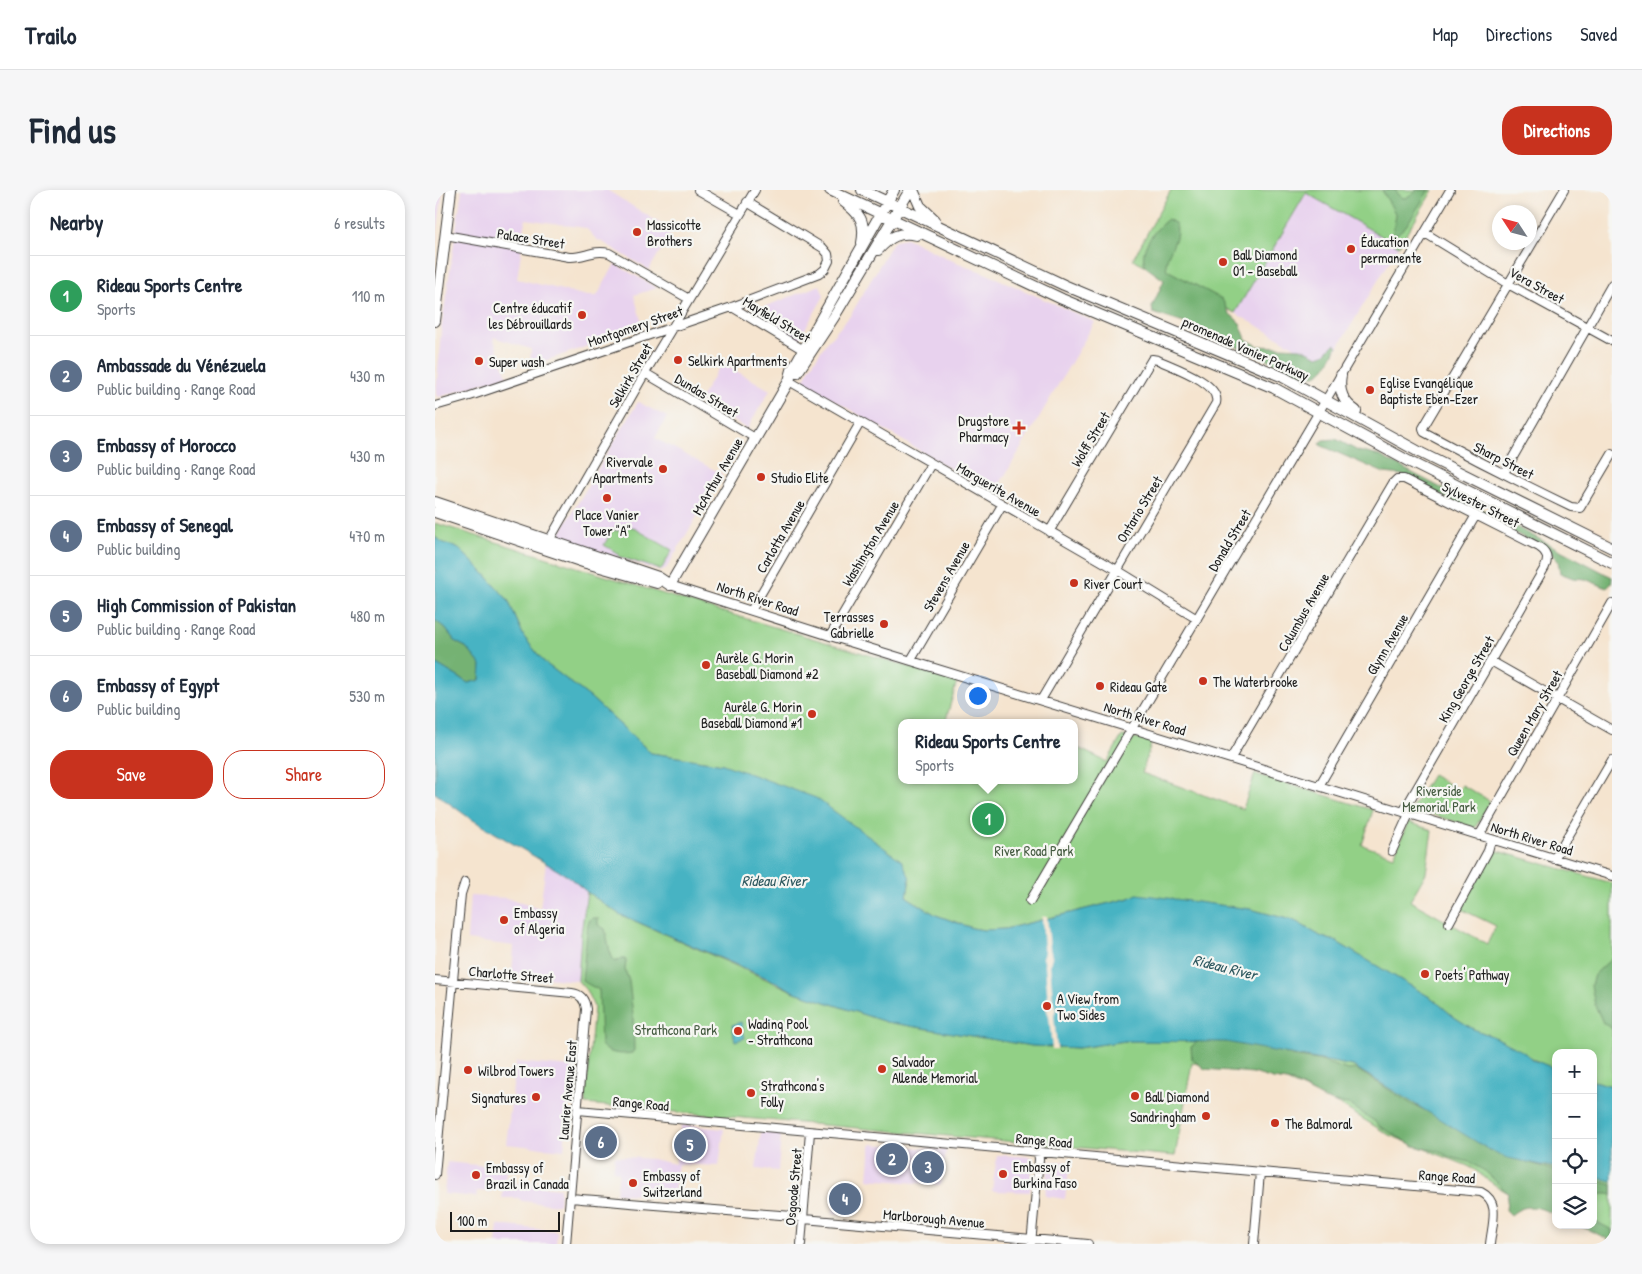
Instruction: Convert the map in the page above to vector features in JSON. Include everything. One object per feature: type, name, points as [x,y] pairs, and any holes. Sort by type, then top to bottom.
[{"type":"main road","points":[[435,321],[451,190]]},
{"type":"main road","points":[[829,190],[1061,299],[1242,373],[1274,388],[1410,462],[1612,563]]},
{"type":"main road","points":[[829,190],[852,207],[860,216],[864,228],[862,249]]},
{"type":"main road","name":"promenade Vanier Parkway","points":[[862,190],[1064,285],[1283,377],[1445,465],[1612,548]]},
{"type":"main road","name":"McArthur Avenue","points":[[670,585],[789,381],[797,373],[894,190]]},
{"type":"main road","points":[[911,190],[920,206],[945,229]]},
{"type":"main road","name":"McArthur Avenue","points":[[807,352],[911,190]]},
{"type":"main road","points":[[867,261],[890,238],[897,234],[910,233],[935,239]]},
{"type":"main road","points":[[1341,375],[1340,391],[1347,403],[1392,436]]},
{"type":"main road","name":"North River Road","points":[[435,502],[547,545],[586,563],[656,583],[670,585]]},
{"type":"main road","name":"North River Road","points":[[435,512],[547,545]]},
{"type":"street","points":[[698,190],[740,214]]},
{"type":"street","name":"Selkirk Street","points":[[547,545],[645,373],[755,190]]},
{"type":"street","name":"Donald Street","points":[[1030,901],[1449,190]]},
{"type":"street","points":[[1509,284],[1564,190]]},
{"type":"street","name":"Montgomery Street","points":[[435,406],[470,396],[732,307],[819,274],[825,269],[829,261],[828,254],[820,245],[747,202]]},
{"type":"street","name":"Vera Street","points":[[1425,233],[1509,284],[1612,342]]},
{"type":"street","name":"Palace Street","points":[[445,235],[569,257],[579,257],[599,250],[609,252],[689,300]]},
{"type":"street","name":"Sharp Street","points":[[1509,284],[1423,428],[1424,432],[1484,465],[1571,507],[1580,508],[1612,454]]},
{"type":"street","points":[[1504,473],[1612,284]]},
{"type":"street","name":"Mayfield Street","points":[[732,307],[807,352]]},
{"type":"street","name":"Wolff Street","points":[[1049,532],[1152,359]]},
{"type":"street","name":"Ontario Street","points":[[1041,700],[1217,400],[1215,392],[1203,382],[1159,360],[1152,359]]},
{"type":"street","name":"Dundas Street","points":[[645,373],[755,438]]},
{"type":"street","name":"Marguerite Avenue","points":[[789,381],[1117,570],[1197,619]]},
{"type":"street","name":"Carlotta Avenue","points":[[751,609],[860,423]]},
{"type":"street","name":"Washington Avenue","points":[[830,636],[931,464]]},
{"type":"street","name":"Sylvester Street","points":[[1397,479],[1404,479],[1542,548],[1548,558]]},
{"type":"street","name":"Columbus Avenue","points":[[1231,758],[1397,479]]},
{"type":"street","name":"Stevens Avenue","points":[[911,660],[1002,505]]},
{"type":"street","name":"Glynn Avenue","points":[[1319,786],[1477,515]]},
{"type":"street","name":"King George Street","points":[[1392,851],[1406,813],[1545,567],[1548,558]]},
{"type":"street","name":"North River Road","points":[[670,585],[751,609],[830,636],[1612,876]]},
{"type":"street","name":"Queen Mary Street","points":[[1479,836],[1612,603]]},
{"type":"street","points":[[1491,661],[1612,730]]},
{"type":"street","points":[[1554,859],[1612,760]]},
{"type":"street","points":[[1449,923],[1488,852],[1491,840]]},
{"type":"street","points":[[435,1175],[437,1137],[461,894],[465,882]]},
{"type":"street","name":"Charlotte Street","points":[[435,980],[572,992],[582,998]]},
{"type":"street","name":"Laurier Avenue East","points":[[566,1244],[586,1009],[582,998]]},
{"type":"street","name":"Range Road","points":[[578,1110],[1481,1192],[1489,1196],[1491,1200],[1493,1212],[1490,1244]]},
{"type":"street","name":"Osgoode Street","points":[[801,1244],[810,1132]]},
{"type":"street","points":[[1031,1241],[1039,1152]]},
{"type":"street","points":[[1254,1244],[1260,1172]]},
{"type":"street","name":"Marlborough Avenue","points":[[570,1198],[795,1216],[803,1219],[1031,1241],[1088,1244]]},
{"type":"shaded area","points":[[435,190],[443,190],[435,249]]},
{"type":"shaded area","points":[[462,190],[607,190],[672,231],[649,270],[596,239],[586,228],[526,219],[517,279],[587,296],[597,296],[615,264],[657,288],[634,295],[643,327],[530,366],[531,349],[493,337],[507,376],[439,397],[436,395],[441,331]]},
{"type":"shaded area","points":[[1306,192],[1399,246],[1327,365],[1235,313]]},
{"type":"shaded area","points":[[906,238],[951,260],[1095,322],[994,494],[803,382],[828,340],[850,316],[892,244],[896,240]]},
{"type":"shaded area","points":[[820,285],[824,296],[798,341],[751,312]]},
{"type":"shaded area","points":[[722,363],[770,390],[747,429],[699,400]]},
{"type":"shaded area","points":[[638,402],[667,417],[655,438],[722,474],[666,569],[661,572],[557,538]]},
{"type":"shaded area","points":[[546,863],[569,877],[587,892],[581,934],[578,981],[512,975],[514,946],[467,940],[470,896],[506,898],[540,909]]},
{"type":"shaded area","points":[[516,1062],[572,1067],[564,1150],[506,1144]]},
{"type":"shaded area","points":[[681,1125],[724,1129],[719,1166],[678,1164],[673,1198],[616,1193],[619,1172],[613,1171],[615,1156],[652,1159],[675,1164]]},
{"type":"shaded area","points":[[761,1132],[781,1134],[778,1171],[756,1169]]},
{"type":"shaded area","points":[[871,1144],[946,1150],[941,1185],[868,1179]]},
{"type":"shaded area","points":[[997,1155],[1033,1157],[1030,1192],[992,1191]]},
{"type":"shaded area","points":[[1049,1161],[1070,1162],[1065,1199],[1045,1196]]},
{"type":"shaded area","name":"Embassy of Brazil in Canada","points":[[447,1162],[506,1168],[505,1182],[560,1188],[559,1205],[522,1201],[518,1198],[502,1198],[503,1187],[492,1186],[491,1192],[477,1191],[476,1197],[444,1194]]},
{"type":"shaded area","points":[[837,1182],[857,1184],[853,1215],[833,1213]]},
{"type":"shaded area","points":[[498,1225],[557,1231],[556,1244],[496,1244]]},
{"type":"green space","points":[[1171,190],[1433,190],[1399,246],[1306,193],[1235,313],[1133,259]]},
{"type":"green space","points":[[1382,190],[1396,190],[1399,196],[1406,198],[1417,190],[1429,190],[1406,226],[1395,234],[1393,232],[1396,215]]},
{"type":"green space","points":[[1168,219],[1176,224],[1177,231],[1167,259],[1167,270],[1222,299],[1229,313],[1240,323],[1246,339],[1258,346],[1301,348],[1318,356],[1324,354],[1334,344],[1337,346],[1329,363],[1323,370],[1314,375],[1303,375],[1193,326],[1153,313],[1152,307],[1164,280],[1146,267],[1144,254],[1153,234]]},
{"type":"green space","points":[[1336,439],[1358,451],[1380,456],[1612,577],[1611,584],[1607,588],[1585,579],[1573,578],[1560,573],[1558,561],[1548,550],[1402,475],[1384,473],[1319,443],[1323,440]]},
{"type":"green space","name":"River Road Park","points":[[435,523],[683,600],[957,681],[946,719],[898,719],[898,784],[1078,784],[1078,748],[1107,762],[1122,736],[1144,739],[1152,741],[1142,773],[1243,809],[1255,774],[1373,810],[1362,845],[1394,856],[1408,822],[1432,830],[1426,873],[1410,901],[1487,944],[1496,926],[1461,909],[1494,850],[1612,883],[1612,1086],[1597,1082],[1597,1049],[1552,1049],[1552,1067],[1543,1064],[1497,1038],[1473,1029],[1454,1017],[1433,999],[1335,941],[1322,937],[1295,921],[1250,909],[1137,895],[1005,929],[984,930],[972,928],[936,915],[907,897],[910,878],[723,764],[651,753],[591,698],[545,663],[524,637],[508,600],[459,549],[435,537]]},
{"type":"green space","points":[[627,524],[672,550],[661,570],[618,556],[619,554],[604,545],[613,529],[616,531],[625,529]]},
{"type":"green space","points":[[435,620],[445,628],[456,642],[466,647],[481,665],[480,680],[468,683],[435,663]]},
{"type":"green space","name":"Riverside Memorial Park","points":[[1432,775],[1459,790],[1462,785],[1490,801],[1475,828],[1412,808]]},
{"type":"green space","name":"Strathcona Park","points":[[587,892],[619,914],[795,992],[886,1022],[1032,1046],[1078,1048],[1125,1041],[1210,1041],[1241,1044],[1353,1066],[1508,1158],[1552,1167],[1552,1212],[1512,1195],[1468,1166],[1389,1135],[1342,1106],[1269,1073],[1192,1063],[1175,1156],[585,1104],[594,1007],[586,990],[578,981],[581,934]]},
{"type":"green space","points":[[591,918],[598,918],[598,925],[605,929],[615,962],[622,958],[626,960],[625,970],[629,981],[633,1015],[634,1050],[632,1053],[615,1053],[601,1045],[599,990],[582,981],[588,924]]},
{"type":"green space","points":[[1612,958],[1612,1029],[1603,1023],[1595,1005],[1591,985],[1594,975]]},
{"type":"green space","points":[[1199,1040],[1265,1044],[1291,1056],[1318,1060],[1348,1070],[1356,1069],[1413,1105],[1437,1115],[1499,1153],[1552,1170],[1552,1213],[1527,1207],[1511,1215],[1506,1210],[1508,1193],[1485,1171],[1469,1162],[1437,1151],[1414,1146],[1379,1126],[1349,1104],[1324,1099],[1293,1082],[1253,1073],[1205,1069],[1192,1059],[1191,1047]]},
{"type":"green space","points":[[1597,1178],[1612,1181],[1612,1237],[1597,1228]]},
{"type":"green space","points":[[1597,1180],[1612,1185],[1612,1195],[1597,1195]]},
{"type":"green space","points":[[1597,1222],[1612,1230],[1612,1244],[1608,1244],[1608,1239],[1587,1229],[1597,1229]]},
{"type":"water","name":"Rideau River","points":[[435,537],[459,549],[508,600],[524,637],[545,663],[591,698],[651,753],[723,764],[816,798],[902,861],[910,878],[907,897],[936,915],[972,928],[984,930],[1005,929],[1130,898],[1137,894],[1250,909],[1295,921],[1322,937],[1335,941],[1433,999],[1454,1017],[1473,1029],[1497,1038],[1522,1051],[1534,1060],[1552,1067],[1552,1167],[1508,1158],[1488,1149],[1353,1066],[1226,1042],[1125,1041],[1078,1048],[1032,1046],[886,1022],[795,992],[619,914],[569,877],[468,817],[435,793],[435,663],[468,683],[480,680],[481,665],[466,647],[456,642],[445,628],[435,620]]},
{"type":"water","points":[[980,805],[1001,817],[996,825],[975,813]]},
{"type":"water","name":"Wading Pool - Strathcona","points":[[741,1022],[745,1038],[735,1041],[732,1025]]},
{"type":"water","points":[[1597,1082],[1612,1086],[1612,1181],[1597,1178]]},
{"type":"pier","points":[[1047,916],[1052,957],[1050,964],[1053,1001],[1056,1009],[1054,1015],[1057,1049],[1052,1049],[1049,1016],[1046,1008],[1048,1002],[1043,958],[1042,917]]},
{"type":"place","name":"Massicotte Brothers","points":[[637,232]]},
{"type":"place","name":"Éducation permanente","points":[[1351,249]]},
{"type":"place","name":"Ball Diamond 01 - Baseball","points":[[1223,262]]},
{"type":"place","name":"Centre éducatif les Débrouillards","points":[[582,315]]},
{"type":"place","name":"Selkirk Apartments","points":[[678,360]]},
{"type":"place","name":"Super wash","points":[[479,361]]},
{"type":"place","name":"Eglise Evangélique Baptiste Eben-Ezer","points":[[1370,390]]},
{"type":"place","name":"Drugstore Pharmacy","points":[[1019,428]]},
{"type":"place","name":"Rivervale Apartments","points":[[663,469]]},
{"type":"place","name":"Studio Elite","points":[[761,477]]},
{"type":"place","name":"Place Vanier Tower \"A\"","points":[[607,498]]},
{"type":"place","name":"River Court","points":[[1074,583]]},
{"type":"place","name":"Terrasses Gabrielle","points":[[884,624]]},
{"type":"place","name":"Aurèle G. Morin Baseball Diamond #2","points":[[706,665]]},
{"type":"place","name":"The Waterbrooke","points":[[1203,681]]},
{"type":"place","name":"Rideau Gate","points":[[1100,686]]},
{"type":"place","name":"Aurèle G. Morin Baseball Diamond #1","points":[[812,714]]},
{"type":"place","name":"Rideau Sports Centre","points":[[988,819]]},
{"type":"place","name":"Embassy of Algeria","points":[[504,920]]},
{"type":"place","name":"Poets' Pathway","points":[[1425,974]]},
{"type":"place","name":"A View from Two Sides","points":[[1047,1006]]},
{"type":"place","name":"Wading Pool - Strathcona","points":[[738,1031]]},
{"type":"place","name":"Salvador Allende Memorial","points":[[882,1069]]},
{"type":"place","name":"Wilbrod Towers","points":[[468,1070]]},
{"type":"place","name":"Strathcona's Folly","points":[[751,1093]]},
{"type":"place","name":"Ball Diamond","points":[[1135,1096]]},
{"type":"place","name":"Signatures","points":[[536,1097]]},
{"type":"place","name":"Sandringham","points":[[1206,1116]]},
{"type":"place","name":"The Balmoral","points":[[1275,1123]]},
{"type":"place","name":"Embassy of Egypt","points":[[601,1142]]},
{"type":"place","name":"High Commission of Pakistan","points":[[690,1145]]},
{"type":"place","name":"Ambassade du Vénézuela","points":[[892,1159]]},
{"type":"place","name":"Embassy of Morocco","points":[[928,1167]]},
{"type":"place","name":"Embassy of Burkina Faso","points":[[1003,1174]]},
{"type":"place","name":"Embassy of Brazil in Canada","points":[[476,1175]]},
{"type":"place","name":"Embassy of Switzerland","points":[[633,1183]]},
{"type":"place","name":"Embassy of Senegal","points":[[845,1199]]}]
